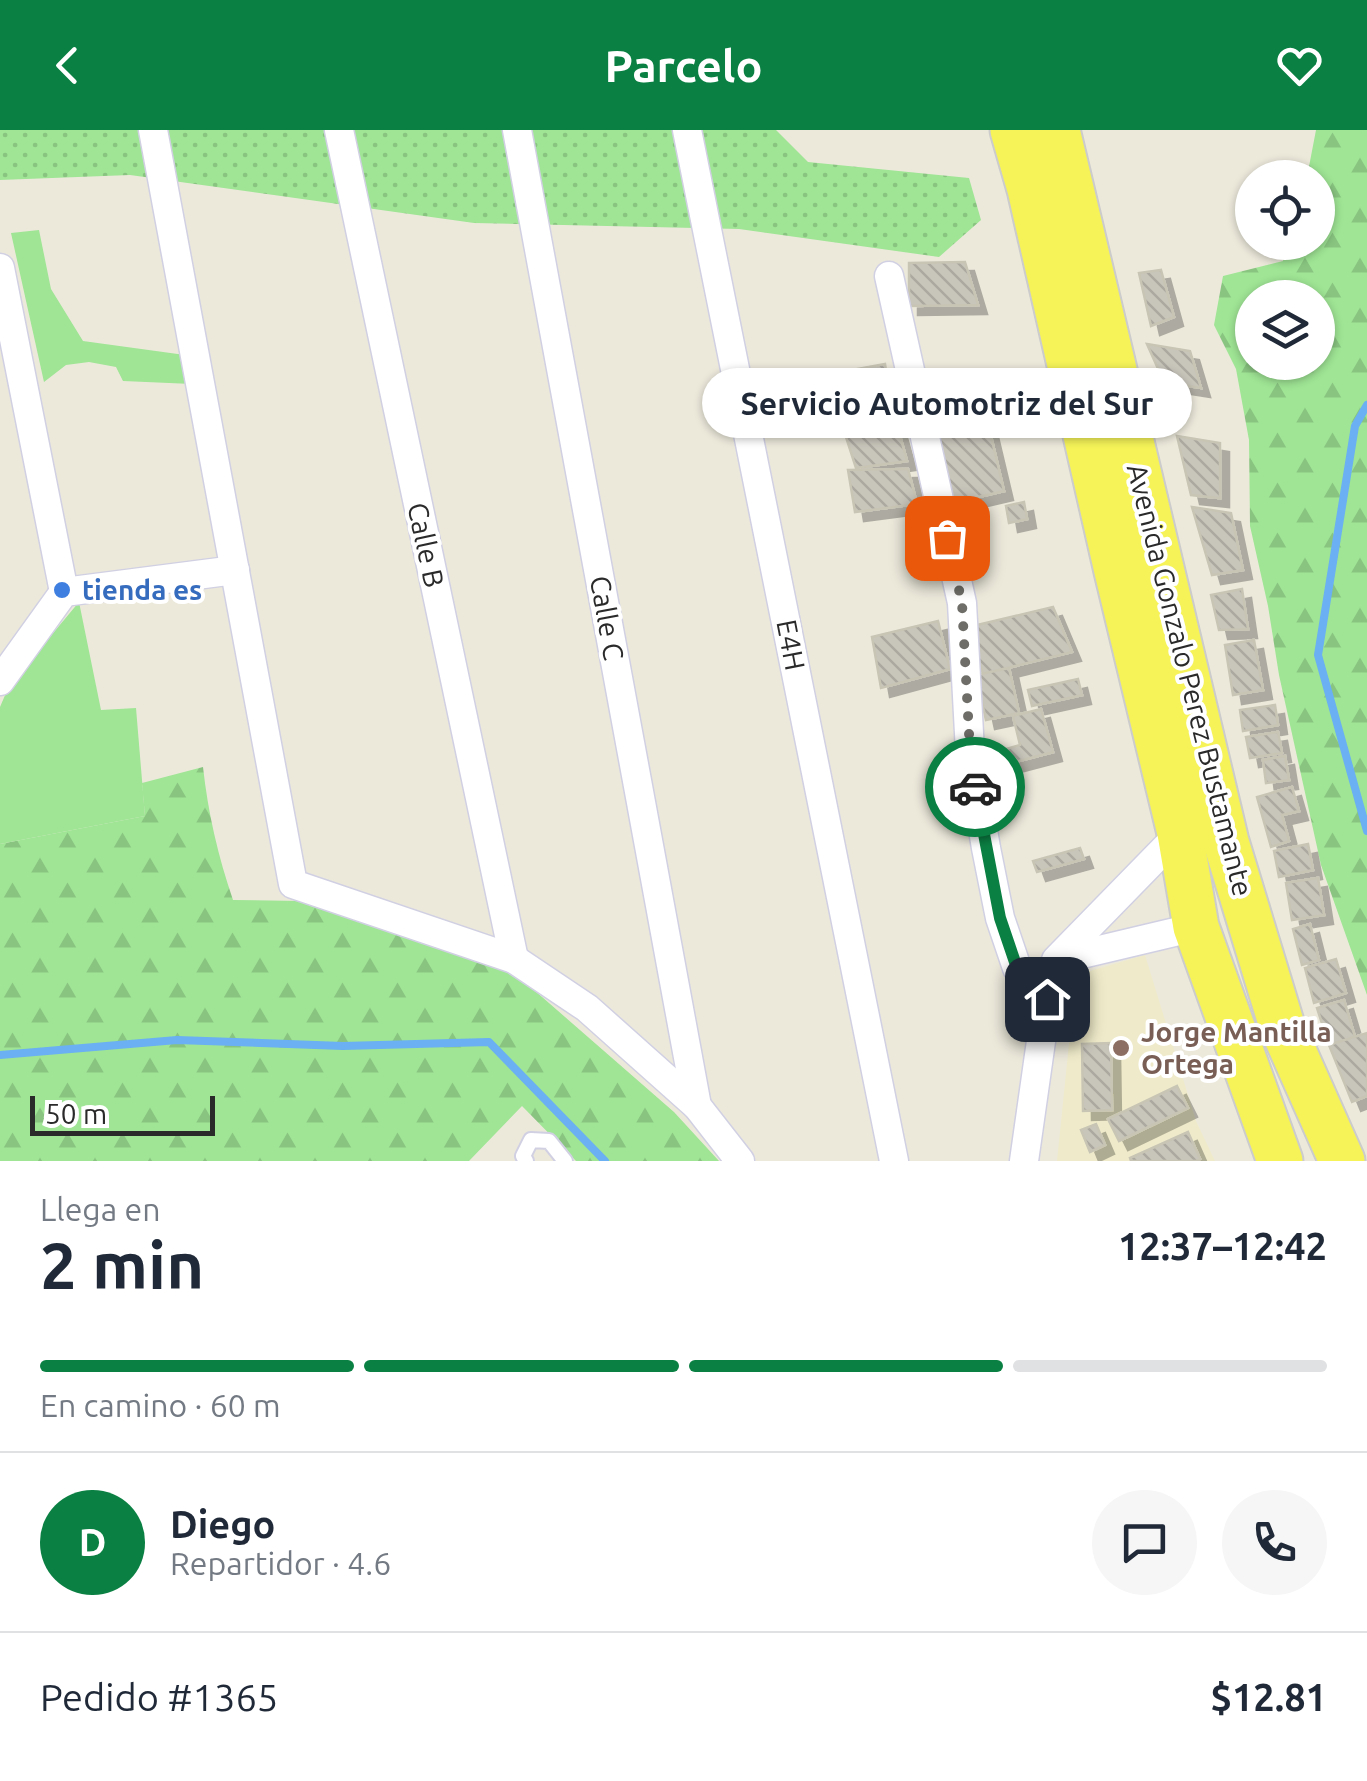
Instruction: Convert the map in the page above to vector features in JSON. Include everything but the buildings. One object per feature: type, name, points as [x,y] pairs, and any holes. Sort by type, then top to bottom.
[{"type":"main road","name":"Avenida Gonzalo Perez Bustamante","points":[[1013,130],[1138,567],[1282,1026],[1342,1161]]},
{"type":"main road","name":"Avenida Gonzalo Perez Bustamante","points":[[1057,130],[1138,567],[1196,928],[1280,1161]]},
{"type":"street","points":[[153,130],[292,884],[514,959],[587,1008],[698,1106],[740,1161]]},
{"type":"street","name":"Calle B","points":[[339,130],[514,959]]},
{"type":"street","name":"Calle C","points":[[517,130],[698,1106]]},
{"type":"street","name":"E4H","points":[[687,130],[894,1161]]},
{"type":"street","points":[[0,273],[64,592]]},
{"type":"street","points":[[888,276],[962,603],[970,752],[1000,918],[1017,968],[1047,999]]},
{"type":"street","points":[[0,681],[64,592],[235,570]]},
{"type":"street","points":[[1024,1161],[1056,960],[1180,833]]},
{"type":"street","points":[[1056,960],[1196,928]]},
{"type":"lane","points":[[526,1161],[523,1156],[531,1140],[549,1141],[565,1161]]},
{"type":"shaded area","name":"Jorge Mantilla Ortega","points":[[1145,955],[1196,1121],[1215,1161],[1057,1161],[1076,975]]},
{"type":"green space","points":[[0,130],[776,130],[808,162],[969,178],[981,220],[939,257],[739,229],[474,223],[130,175],[0,180]]},
{"type":"green space","points":[[1316,130],[1367,130],[1367,995],[1321,865],[1279,675],[1250,526],[1249,440],[1238,380],[1335,380],[1335,280],[1235,280],[1235,367],[1214,325],[1223,276],[1283,261],[1335,260],[1335,160],[1310,160]]},
{"type":"green space","points":[[39,230],[51,289],[83,341],[185,355],[192,384],[123,381],[116,367],[89,362],[66,365],[44,382],[11,233]]},
{"type":"green space","points":[[79,602],[101,710],[136,708],[145,816],[0,844],[0,707],[9,686]]},
{"type":"green space","points":[[203,767],[214,834],[233,900],[302,901],[487,949],[674,1112],[719,1161],[576,1161],[522,1106],[469,1161],[0,1161],[0,844],[145,816],[142,783]]},
{"type":"waterway","points":[[1367,405],[1355,426],[1318,655],[1367,831]]},
{"type":"waterway","points":[[0,1055],[177,1040],[343,1046],[489,1042],[605,1161]]},
{"type":"way so far","points":[[947,538],[962,603],[975,787]]},
{"type":"place","name":"Servicio Automotriz del Sur","points":[[947,538]]},
{"type":"place","name":"tienda es","points":[[62,590]]},
{"type":"place","name":"Jorge Mantilla Ortega","points":[[1121,1048]]},
{"type":"route","points":[[975,787],[1000,918],[1017,968],[1047,999]]}]
